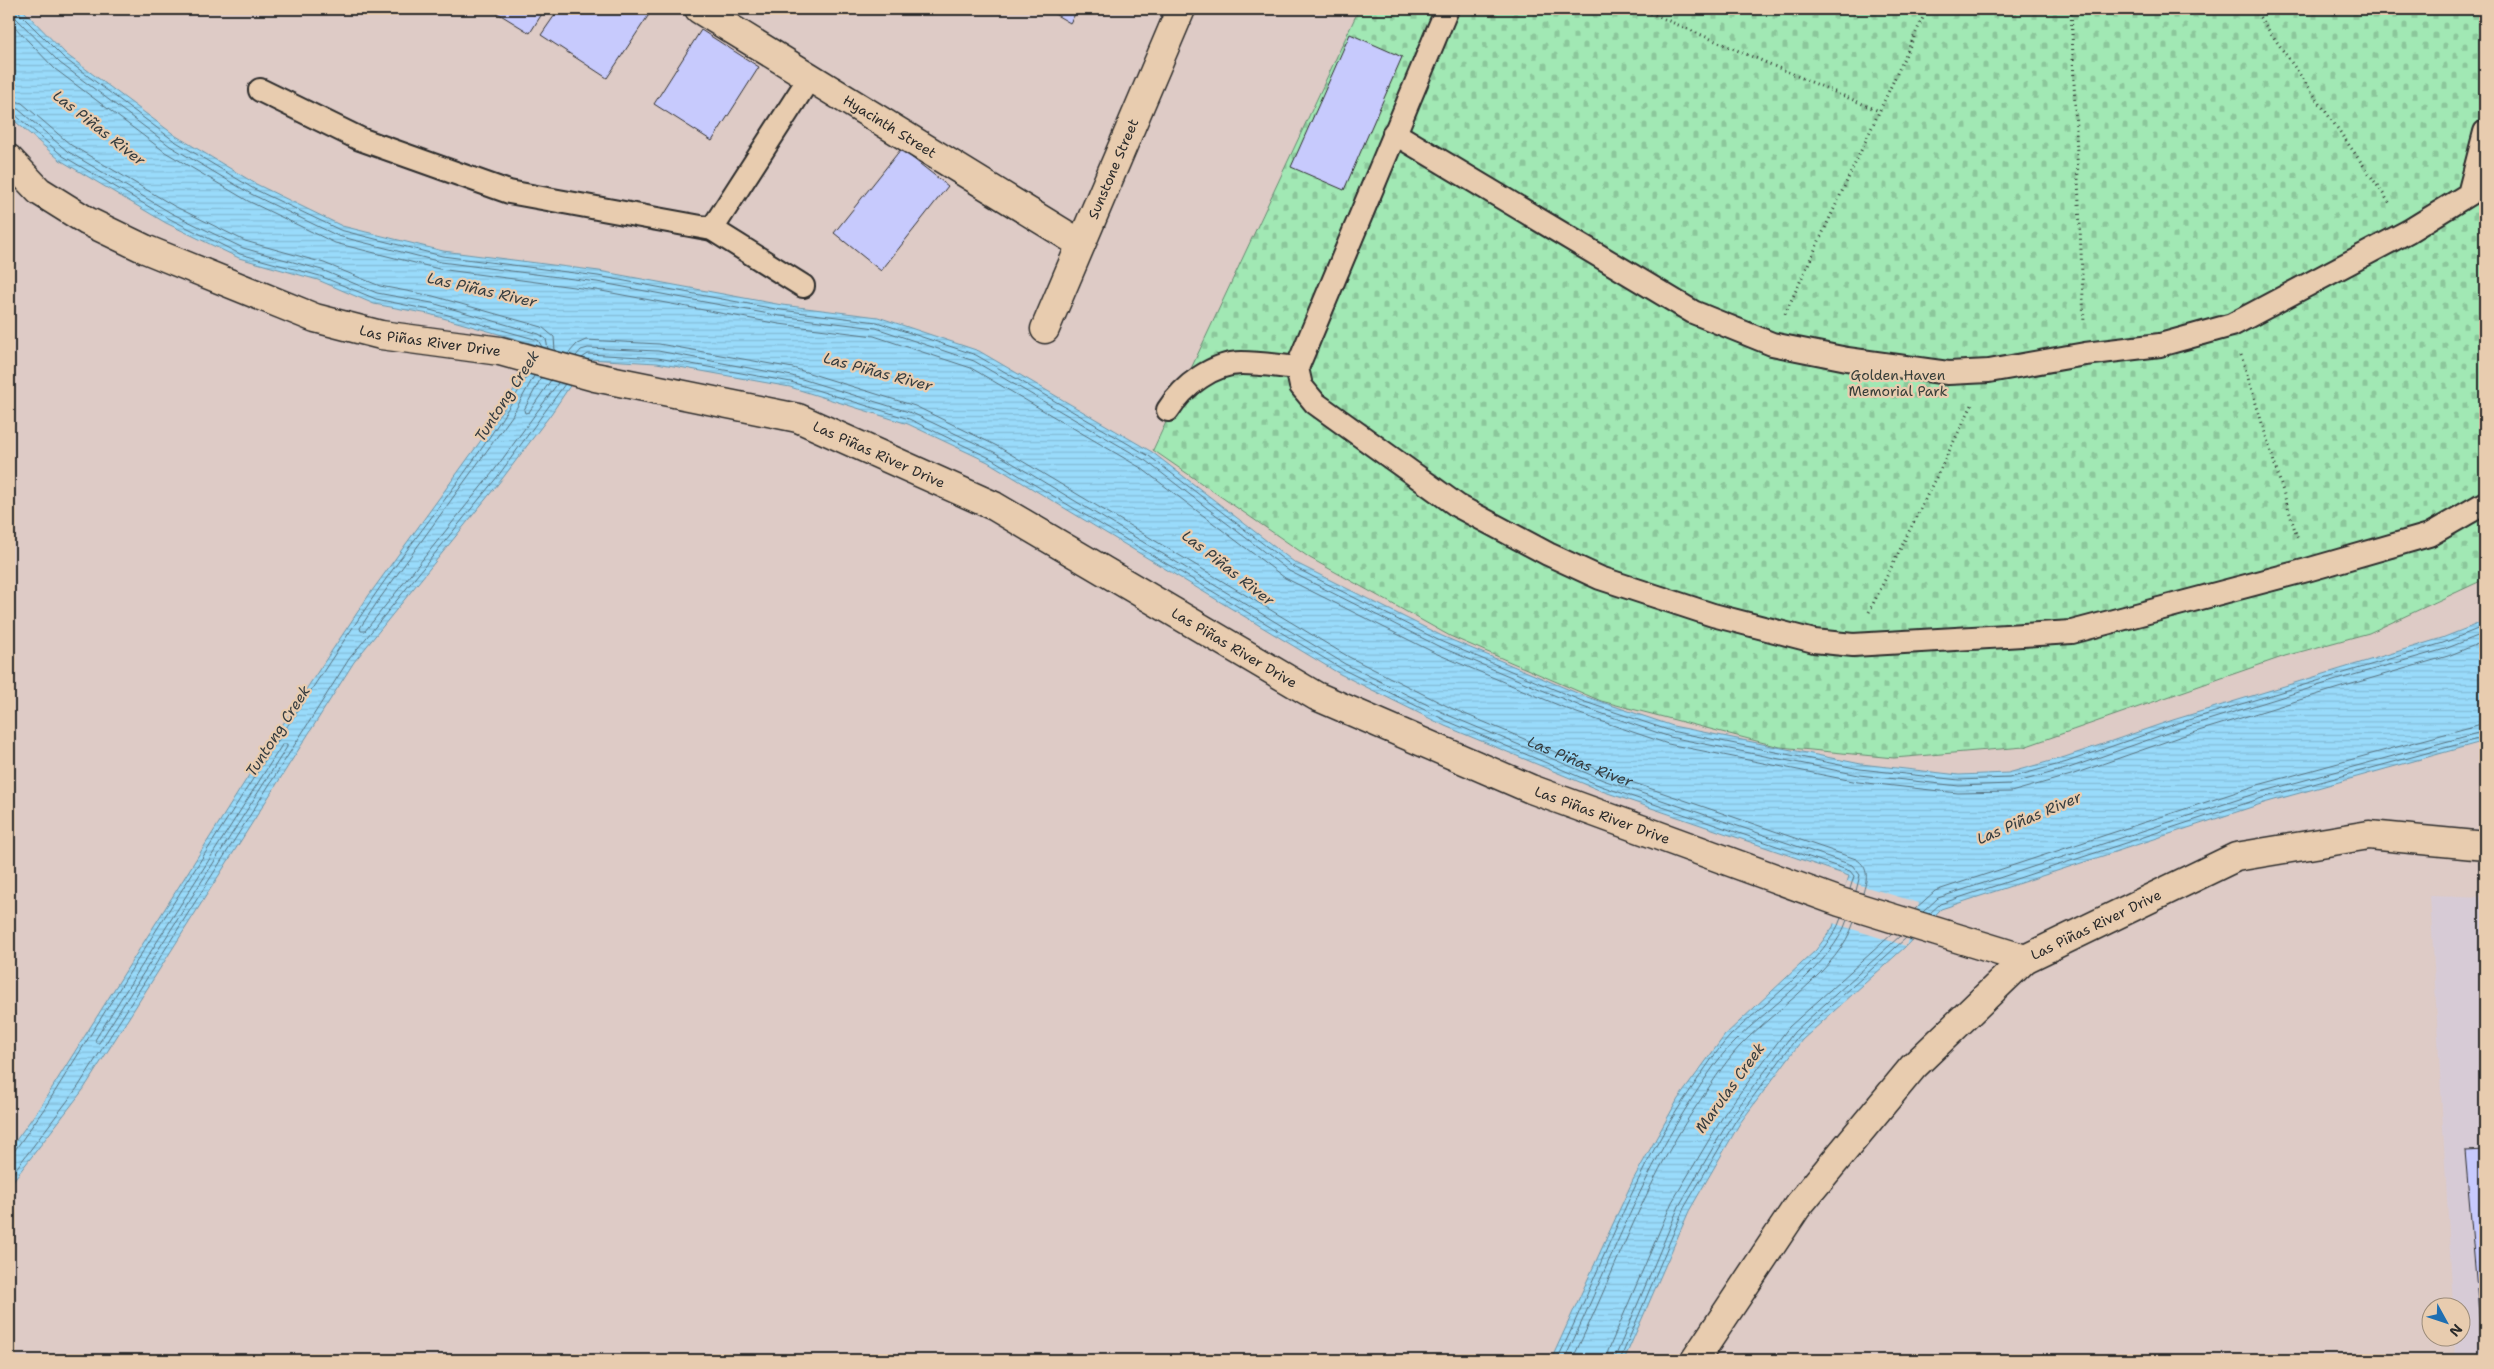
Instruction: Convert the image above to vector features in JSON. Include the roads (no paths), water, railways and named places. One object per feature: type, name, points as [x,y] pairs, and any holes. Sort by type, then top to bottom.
[{"type":"street","name":"Hyacinth Street","points":[[700,9],[1081,244]]},
{"type":"street","name":"Sunstone Street","points":[[1045,329],[1181,9]]},
{"type":"street","name":"Las Piñas River Drive","points":[[9,159],[39,191],[86,221],[145,249],[249,293],[315,318],[381,335],[500,351],[595,377],[798,418],[994,506],[1316,696],[1531,789],[1840,902],[2025,958],[2236,856],[2369,835],[2485,846]]},
{"type":"street","points":[[1694,1360],[1797,1207],[1913,1067],[2025,958]]},
{"type":"lane","points":[[1447,9],[1297,368],[1301,386],[1315,403],[1458,506],[1548,554],[1600,578],[1713,615],[1814,641],[1853,644],[2072,632],[2308,570],[2429,535],[2485,503]]},
{"type":"lane","points":[[712,229],[810,77]]},
{"type":"lane","points":[[260,90],[360,139],[509,192],[712,229],[803,286]]},
{"type":"lane","points":[[1394,133],[1693,312],[1772,344],[1847,359],[1948,373],[1989,371],[2085,354],[2160,345],[2232,325],[2409,231],[2477,200],[2485,132]]},
{"type":"lane","points":[[1168,410],[1193,382],[1214,370],[1228,365],[1243,363],[1297,368]]},
{"type":"water","points":[[9,9],[22,9],[67,55],[176,136],[256,184],[342,226],[443,251],[599,271],[782,305],[878,317],[979,351],[1152,452],[1294,562],[1442,636],[1584,696],[1673,726],[1861,764],[1959,775],[2008,773],[2065,757],[2173,720],[2442,638],[2485,621],[2485,741],[2264,803],[1941,909],[1905,947],[1802,1040],[1740,1123],[1689,1211],[1624,1360],[1551,1360],[1633,1180],[1678,1099],[1725,1035],[1816,950],[1833,927],[1849,876],[1599,790],[1445,726],[1340,674],[988,462],[908,424],[790,387],[657,363],[588,359],[551,414],[502,479],[354,662],[83,1090],[9,1186],[9,1150],[40,1107],[251,772],[369,595],[503,410],[537,345],[429,314],[374,304],[318,280],[239,258],[166,223],[60,160],[9,116]]},
{"type":"water label","name":"Las Piñas River","points":[[99,128]]},
{"type":"water label","name":"Las Piñas River","points":[[482,290]]},
{"type":"water label","name":"Las Piñas River","points":[[878,372]]},
{"type":"water label","name":"Tuntong Creek","points":[[507,396]]},
{"type":"water label","name":"Las Piñas River","points":[[1228,568]]},
{"type":"water label","name":"Tuntong Creek","points":[[278,731]]},
{"type":"water label","name":"Las Piñas River","points":[[1581,762]]},
{"type":"water label","name":"Las Piñas River","points":[[2029,818]]},
{"type":"water label","name":"Marulas Creek","points":[[1730,1088]]},
{"type":"park label","name":"Golden Haven Memorial Park","points":[[1898,384]]}]
